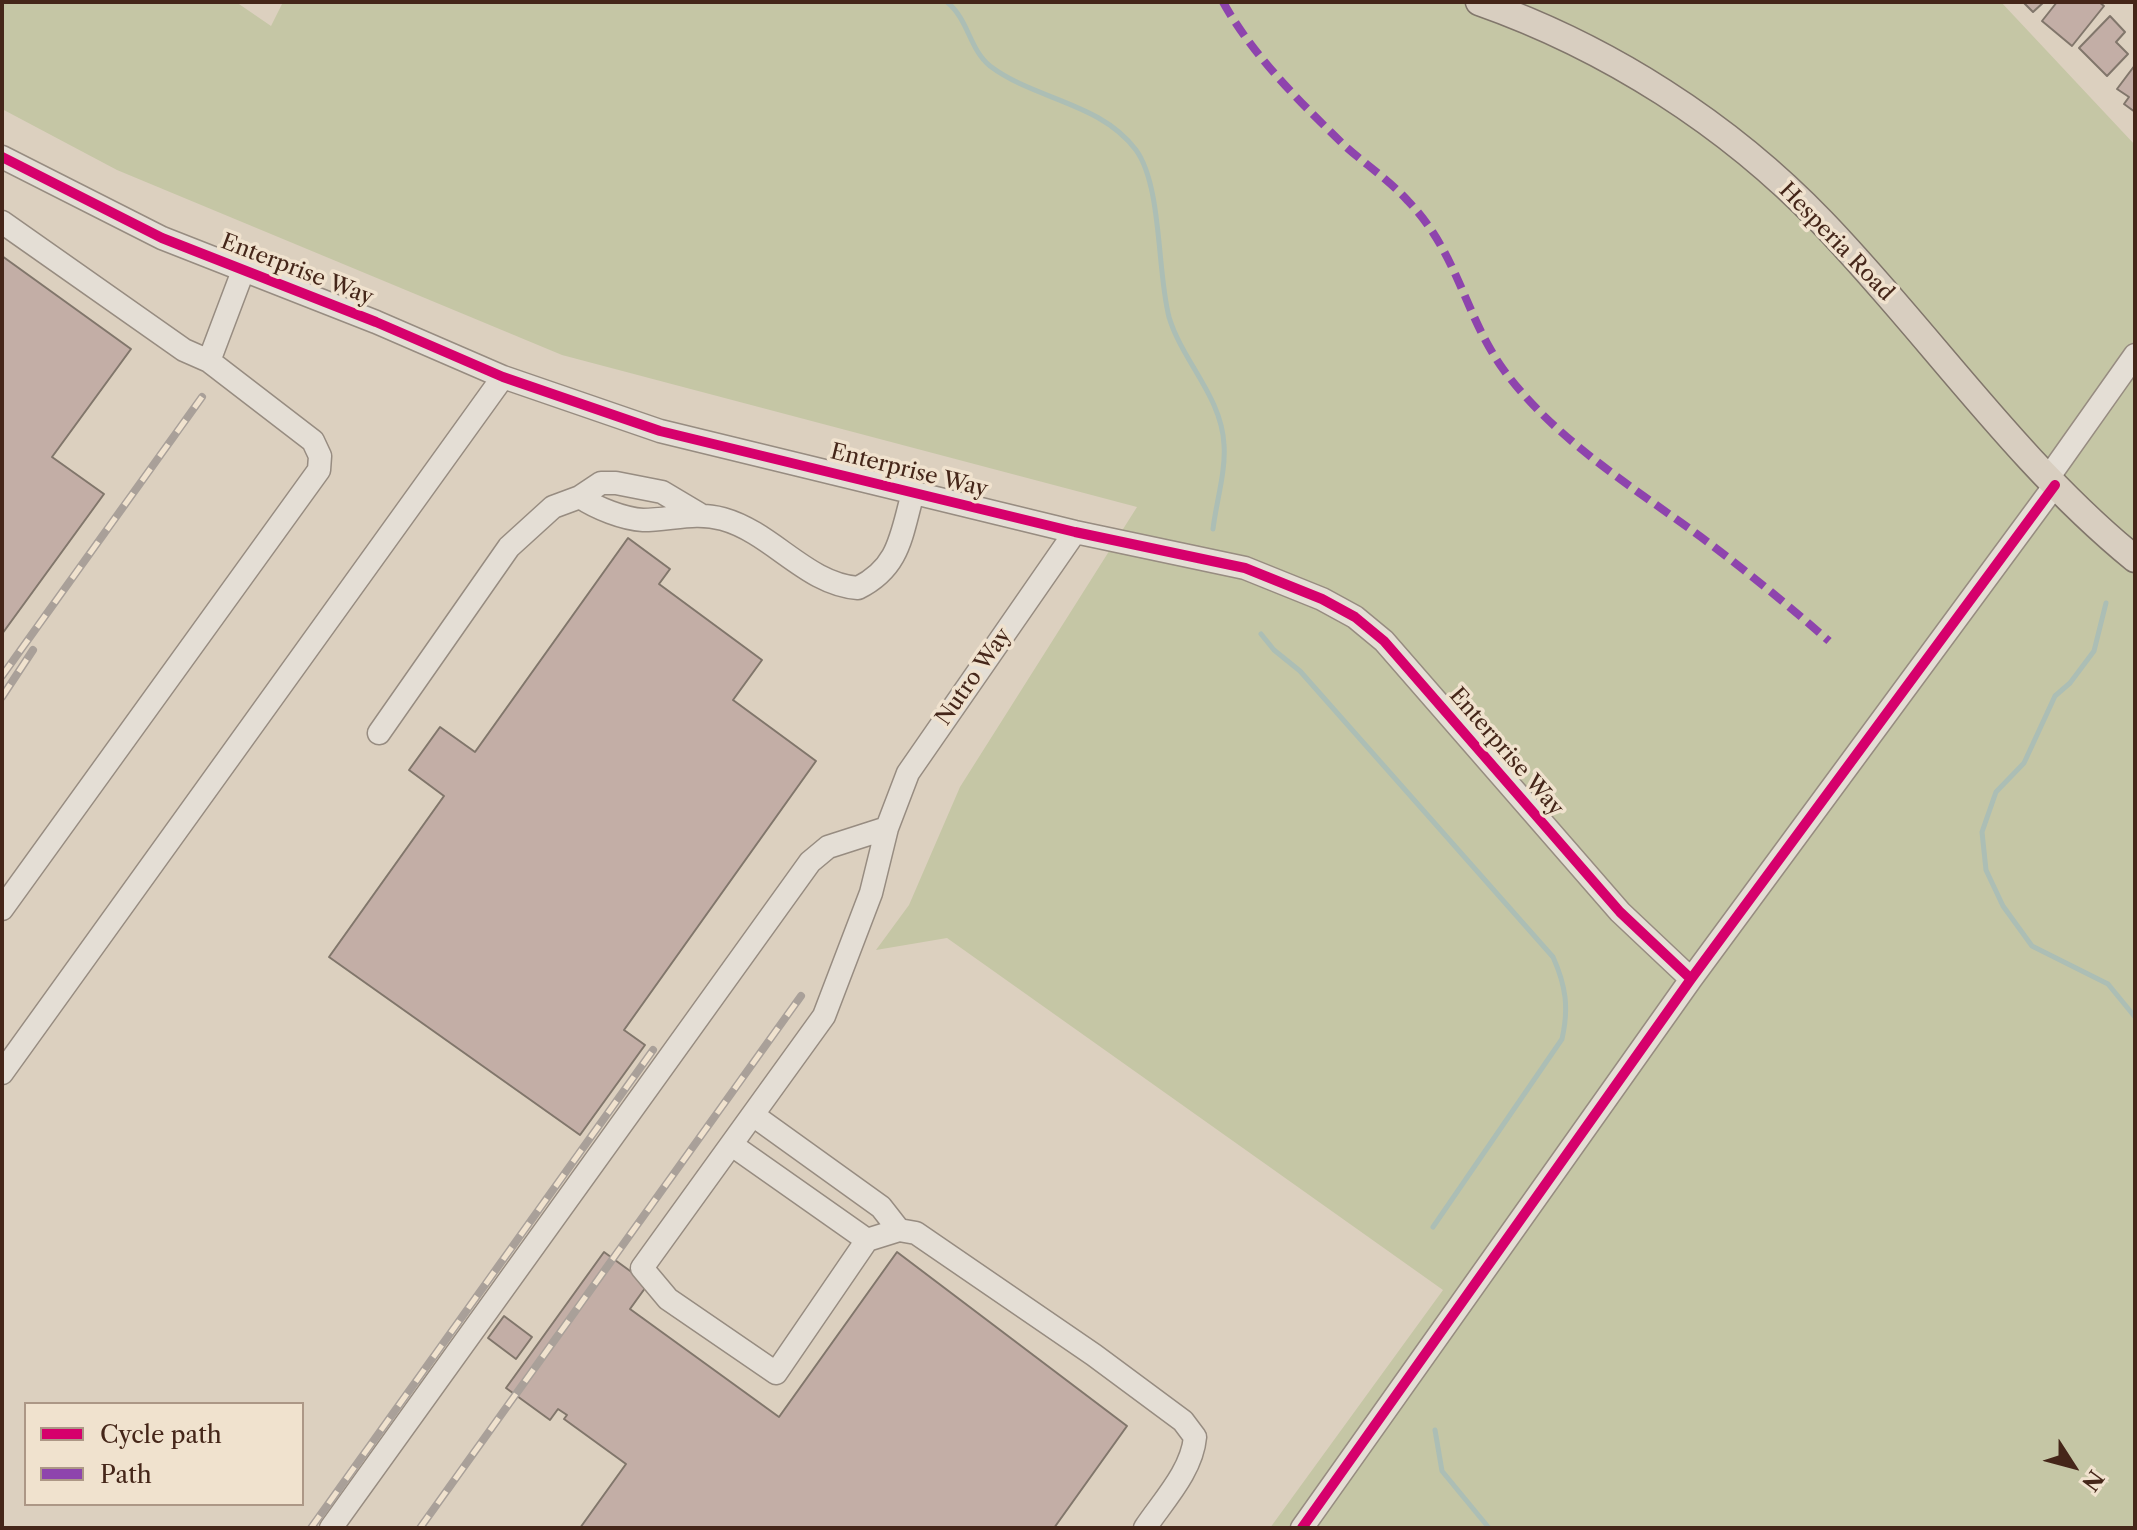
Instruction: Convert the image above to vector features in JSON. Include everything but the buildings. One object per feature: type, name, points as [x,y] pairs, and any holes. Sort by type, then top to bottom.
[{"type":"main road","name":"Hesperia Road","points":[[1479,2],[1584,47],[1710,123],[1822,221],[2052,481],[2135,559]]},
{"type":"street","name":"Enterprise Way","points":[[2,157],[162,238],[376,322],[503,377],[660,431],[1075,532],[1245,568],[1286,582],[1355,617],[1384,641],[1620,912],[1691,979]]},
{"type":"street","points":[[2,222],[184,350],[209,361],[313,441],[320,456],[319,470],[2,909]]},
{"type":"street","points":[[209,361],[243,271]]},
{"type":"street","points":[[1302,1528],[1691,979],[2052,481],[2135,355]]},
{"type":"street","points":[[2,1073],[503,377]]},
{"type":"street","points":[[379,733],[509,547],[553,507],[580,497],[601,483],[662,492],[699,514],[752,530],[826,582],[858,588],[883,573],[895,557],[913,493]]},
{"type":"street","points":[[580,497],[591,505],[643,520],[699,514]]},
{"type":"street","name":"Nutro Way","points":[[867,1240],[776,1373],[668,1299],[642,1268],[817,1027],[833,997],[880,866],[887,828],[908,773],[1075,532]]},
{"type":"street","points":[[331,1528],[810,862],[828,847],[887,828]]},
{"type":"street","points":[[753,1115],[881,1207],[899,1230]]},
{"type":"street","points":[[732,1145],[867,1240],[899,1230],[916,1233],[1094,1355],[1183,1421],[1195,1437],[1194,1449],[1187,1466],[1145,1528]]},
{"type":"green space","points":[[2,2],[236,2],[271,26],[283,2],[2001,2],[2135,145],[2135,1528],[1270,1528],[1443,1290],[947,938],[876,950],[909,905],[960,787],[1137,507],[562,355],[117,170],[2,109]]},
{"type":"waterway","points":[[947,2],[960,17],[978,51],[990,66],[1027,87],[1104,121],[1136,150],[1144,166],[1155,207],[1169,317],[1209,395],[1222,428],[1224,465],[1213,529]]},
{"type":"waterway","points":[[2106,603],[2094,651],[2070,683],[2055,696],[2024,763],[1996,792],[1982,832],[1986,870],[2003,906],[2032,946],[2108,984],[2135,1017]]},
{"type":"waterway","points":[[1261,634],[1274,650],[1300,671],[1553,957],[1561,978],[1566,1007],[1562,1039],[1433,1227]]},
{"type":"waterway","points":[[1435,1430],[1442,1471],[1489,1528]]},
{"type":"railway","points":[[2,676],[202,397]]},
{"type":"railway","points":[[2,697],[33,650]]},
{"type":"railway","points":[[420,1528],[801,996]]},
{"type":"railway","points":[[311,1528],[653,1050]]},
{"type":"marked path","points":[[1223,2],[1248,41],[1294,95],[1344,145],[1401,193],[1425,221],[1450,263],[1490,348],[1523,394],[1570,440],[1717,549],[1829,641]]},
{"type":"cycle path","points":[[2,157],[162,238],[376,322],[503,377],[660,431],[1075,532],[1245,568],[1322,599],[1355,617],[1384,641],[1620,912],[1691,979]]},
{"type":"cycle path","points":[[1302,1528],[1691,979],[2055,485]]}]
